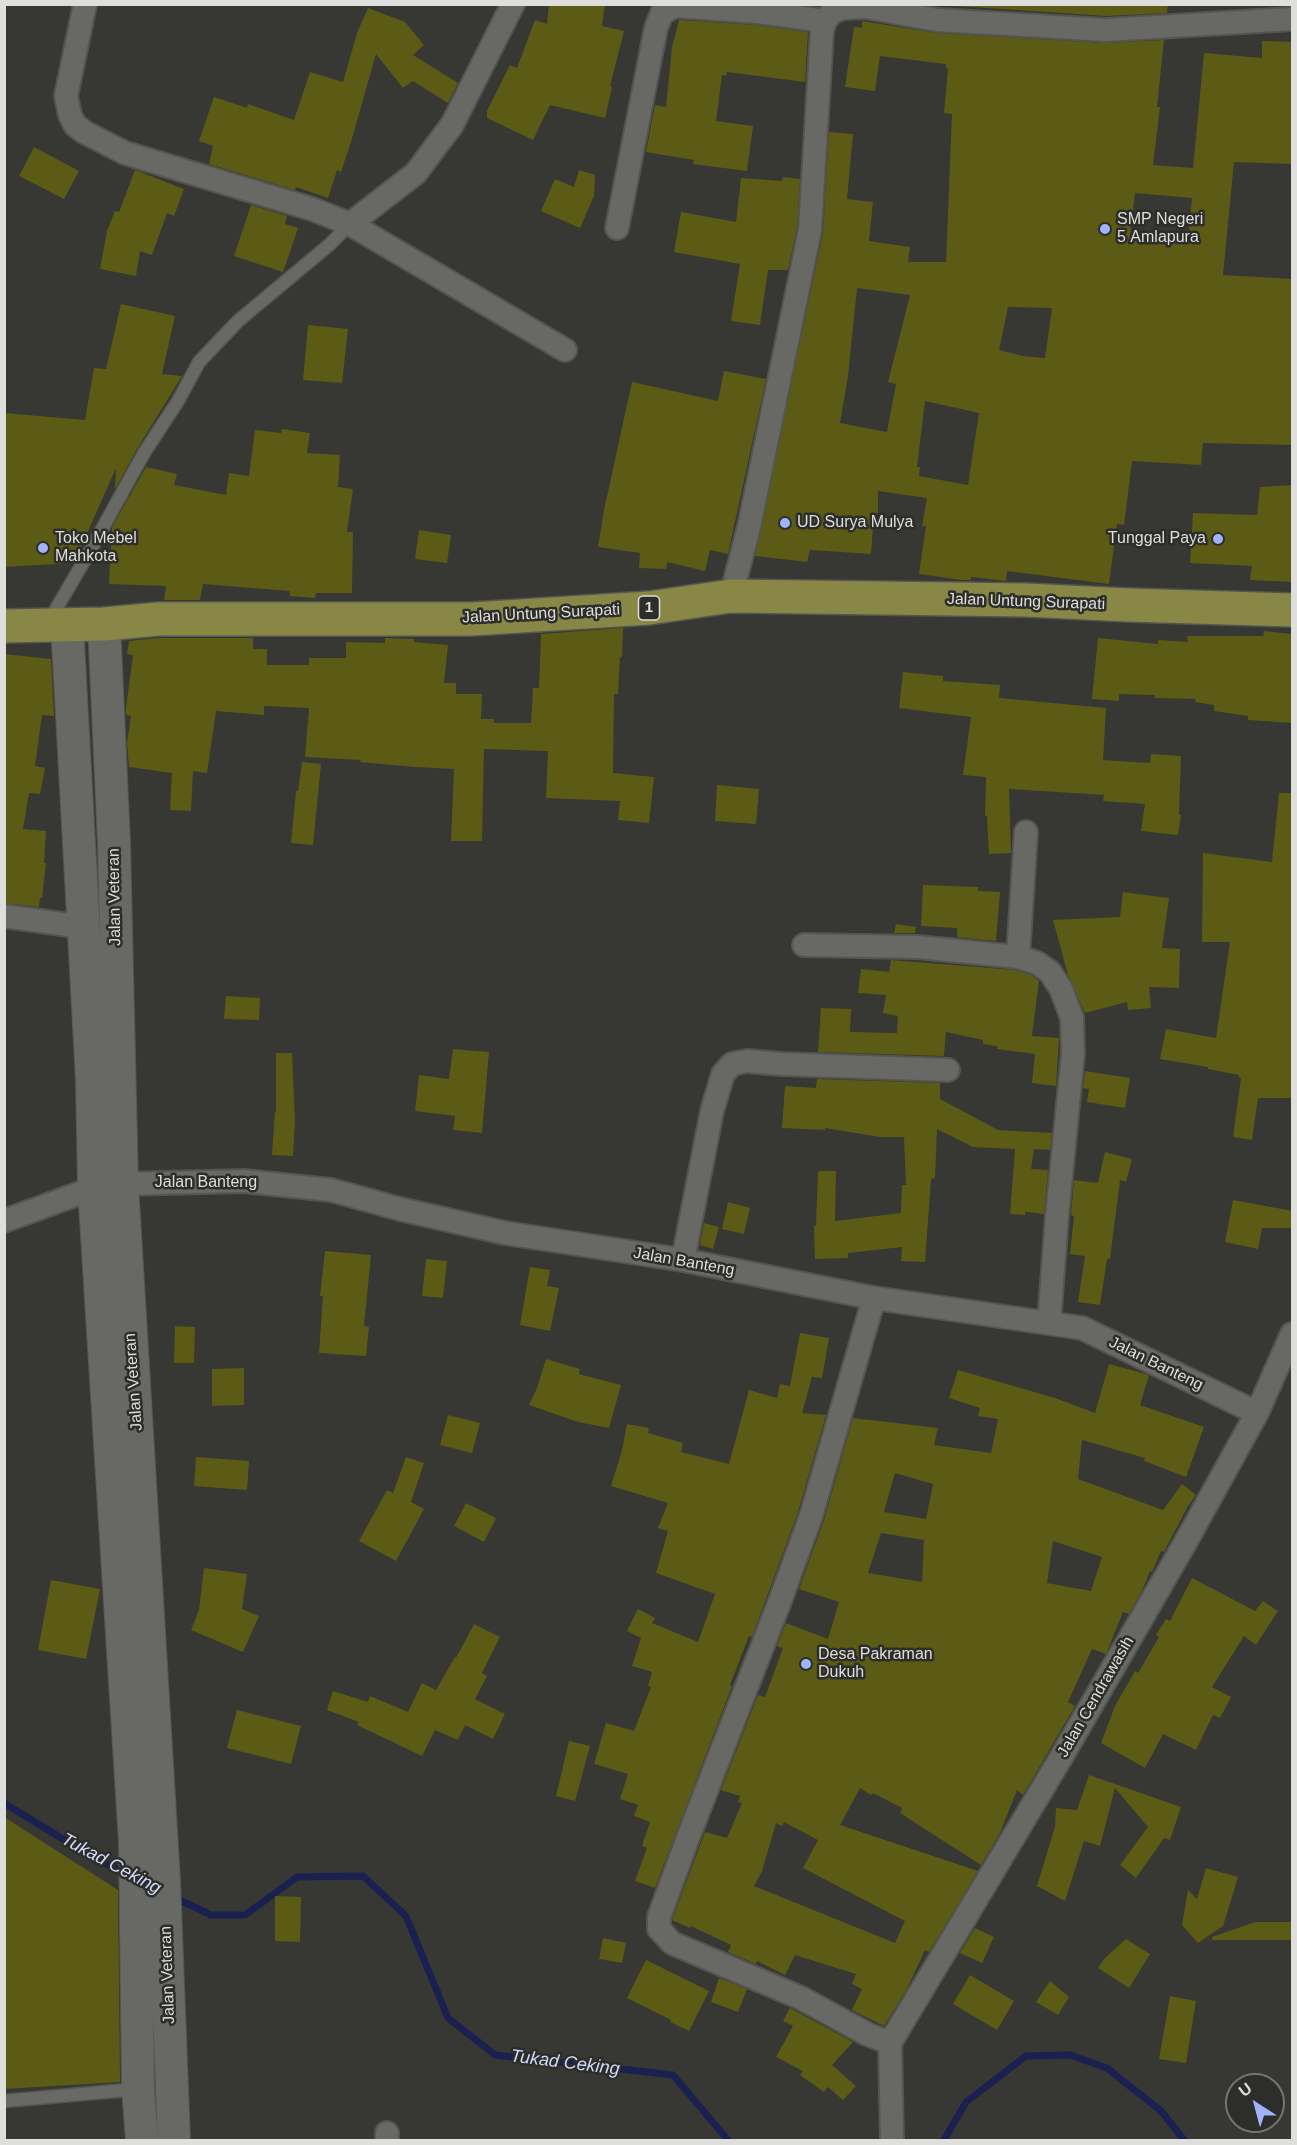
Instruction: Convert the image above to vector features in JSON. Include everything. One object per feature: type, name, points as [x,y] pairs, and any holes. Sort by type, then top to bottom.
[{"type":"highway","name":"Jalan Untung Surapati","points":[[4,626],[104,624],[171,619],[472,619],[649,608],[731,596],[1026,600],[1293,610]]},
{"type":"main road","name":"Jalan Veteran","points":[[57,624],[83,927],[92,1080],[108,1186],[164,1881],[169,1968],[173,2135]]},
{"type":"main road","name":"Jalan Veteran","points":[[104,624],[114,843],[108,1186],[135,1842],[138,2089],[142,2136]]},
{"type":"main road","points":[[142,2136],[173,2135]]},
{"type":"street","points":[[85,4],[66,96],[70,115],[75,125],[84,132],[125,153],[312,208],[350,224],[565,350]]},
{"type":"street","points":[[350,224],[416,173],[452,125],[513,4]]},
{"type":"street","points":[[617,228],[656,28],[662,13],[675,6],[758,12],[825,21]]},
{"type":"street","points":[[731,596],[749,527],[810,230],[822,31],[825,21],[832,12],[844,8],[866,7],[938,12],[1106,30],[1293,19]]},
{"type":"street","points":[[1018,957],[1026,832]]},
{"type":"street","points":[[4,916],[83,927]]},
{"type":"street","points":[[804,945],[918,947],[1018,957],[1037,963],[1050,972],[1061,989],[1072,1018],[1073,1053],[1049,1323]]},
{"type":"street","points":[[683,1260],[712,1111],[723,1074],[732,1064],[747,1061],[948,1070]]},
{"type":"street","name":"Jalan Banteng","points":[[4,1221],[108,1186],[244,1181],[331,1190],[400,1209],[505,1233],[683,1260],[874,1298],[1082,1328],[1257,1413]]},
{"type":"street","points":[[874,1298],[811,1516],[689,1835],[659,1917],[659,1929],[672,1943],[801,1998],[885,2041],[892,2140]]},
{"type":"street","name":"Jalan Cendrawasih","points":[[885,2041],[1115,1665],[1257,1413],[1293,1334]]},
{"type":"lane","points":[[57,624],[90,551],[144,453],[178,401],[199,362],[238,321],[350,224]]},
{"type":"lane","points":[[4,2101],[138,2089]]},
{"type":"building","points":[[549,4],[605,4],[602,26],[624,31],[610,86],[612,87],[605,118],[550,105],[533,140],[487,118],[487,111],[510,65],[517,68],[535,20],[547,24]]},
{"type":"building","points":[[927,4],[1168,4],[1167,13],[1106,16]]},
{"type":"building","points":[[368,8],[405,22],[424,45],[413,55],[458,83],[448,103],[413,81],[403,88],[376,54],[341,172],[337,170],[328,198],[209,164],[213,146],[199,141],[214,97],[247,108],[248,104],[294,120],[310,72],[343,82],[357,33]]},
{"type":"building","points":[[679,20],[757,25],[808,32],[805,82],[727,72],[726,76],[722,75],[716,121],[753,126],[747,171],[693,164],[694,160],[646,152],[655,105],[666,107],[672,47]]},
{"type":"building","points":[[862,21],[936,33],[1105,43],[1164,40],[1157,107],[1160,107],[1153,165],[1193,168],[1204,53],[1262,58],[1262,41],[1293,42],[1291,164],[1234,162],[1223,275],[1293,279],[1293,445],[1203,443],[1201,465],[1132,461],[1124,525],[1117,524],[1109,584],[1007,571],[1006,581],[971,577],[971,580],[962,580],[919,574],[926,526],[922,526],[927,498],[878,491],[878,513],[874,513],[871,554],[810,550],[807,562],[755,556],[823,233],[829,132],[853,134],[847,199],[873,202],[869,241],[910,247],[908,262],[946,262],[952,114],[944,113],[948,69],[946,64],[880,56],[875,91],[845,87],[854,27],[862,28]],"holes":[[[1135,193],[1192,198],[1188,240],[1130,235]],[[857,288],[910,295],[888,382],[896,384],[887,432],[840,423],[848,376]],[[1008,307],[1052,308],[1045,358],[999,350]],[[925,401],[979,413],[968,485],[919,476],[920,467],[917,467]]]},
{"type":"building","points":[[34,147],[79,171],[64,199],[19,176]]},
{"type":"building","points":[[135,170],[184,189],[174,216],[167,213],[152,255],[140,251],[136,276],[100,269],[107,231],[115,211],[119,212]]},
{"type":"building","points":[[579,170],[595,175],[594,196],[580,228],[541,211],[555,179],[574,187]]},
{"type":"building","points":[[783,177],[800,179],[797,228],[788,270],[768,270],[760,325],[731,321],[740,264],[674,252],[681,212],[736,222],[741,178],[782,181]]},
{"type":"building","points":[[251,205],[287,216],[285,224],[298,228],[283,272],[234,256]]},
{"type":"building","points":[[121,304],[175,316],[162,374],[182,376],[115,489],[116,468],[74,563],[4,567],[4,413],[85,420],[94,368],[106,369]]},
{"type":"building","points":[[308,325],[348,329],[342,383],[303,380]]},
{"type":"building","points":[[724,371],[766,379],[728,554],[710,550],[705,571],[667,562],[666,569],[639,568],[640,553],[598,547],[632,382],[718,401]]},
{"type":"building","points":[[282,429],[310,433],[307,453],[340,455],[338,487],[353,489],[347,532],[353,532],[352,593],[316,593],[315,598],[290,596],[290,591],[203,584],[200,600],[164,600],[166,586],[109,584],[112,527],[146,467],[177,474],[174,485],[226,495],[229,473],[249,476],[255,430],[281,433]]},
{"type":"building","points":[[1293,485],[1292,582],[1250,580],[1252,566],[1190,563],[1193,513],[1257,515],[1260,487]]},
{"type":"building","points":[[419,530],[451,535],[447,563],[415,559]]},
{"type":"building","points":[[623,628],[618,694],[614,694],[613,773],[654,777],[649,823],[618,820],[620,801],[546,798],[548,751],[484,749],[482,841],[451,841],[454,769],[305,757],[309,708],[264,706],[264,715],[216,711],[207,773],[193,771],[191,811],[170,810],[172,773],[129,767],[127,743],[131,716],[126,715],[126,708],[133,655],[127,654],[129,641],[160,638],[253,638],[253,649],[267,649],[267,665],[309,665],[309,658],[346,658],[346,642],[385,643],[385,638],[388,638],[414,639],[414,642],[448,645],[444,683],[456,683],[456,694],[482,694],[481,719],[494,719],[494,723],[531,723],[533,688],[539,688],[541,634]]},
{"type":"building","points":[[1264,631],[1293,634],[1293,723],[1248,720],[1248,716],[1214,711],[1214,705],[1195,702],[1196,699],[1119,694],[1119,701],[1092,699],[1098,638],[1158,644],[1158,640],[1188,642],[1187,636],[1263,636]]},
{"type":"building","points":[[4,654],[51,659],[54,716],[42,715],[35,766],[45,768],[40,794],[29,793],[23,829],[46,831],[44,863],[46,863],[39,907],[4,903]]},
{"type":"building","points":[[903,672],[943,676],[943,681],[1000,685],[999,698],[1106,708],[1103,760],[1150,763],[1151,754],[1181,756],[1179,814],[1181,815],[1178,835],[1141,831],[1145,804],[1103,801],[1104,795],[1009,789],[1011,853],[989,854],[987,816],[985,816],[986,777],[963,775],[971,717],[899,708]]},
{"type":"building","points":[[302,762],[321,764],[313,845],[291,843],[296,791],[298,791]]},
{"type":"building","points":[[717,785],[759,789],[756,824],[715,821]]},
{"type":"building","points":[[1279,793],[1293,793],[1293,1098],[1258,1098],[1252,1140],[1233,1137],[1241,1078],[1238,1077],[1239,1075],[1160,1059],[1166,1029],[1216,1038],[1230,942],[1202,942],[1203,853],[1272,862]]},
{"type":"building","points":[[923,885],[978,887],[978,891],[1000,892],[996,941],[957,937],[957,928],[921,926]]},
{"type":"building","points":[[1123,892],[1169,898],[1162,948],[1180,949],[1179,988],[1149,987],[1151,1008],[1128,1010],[1127,1002],[1085,1013],[1068,975],[1053,920],[1120,917]]},
{"type":"building","points":[[896,924],[916,927],[915,933],[894,933]]},
{"type":"building","points":[[891,960],[1015,970],[1031,975],[1039,981],[1032,1036],[1059,1038],[1056,1086],[1032,1083],[1035,1054],[997,1049],[997,1046],[983,1044],[983,1040],[946,1032],[944,1056],[818,1052],[821,1008],[851,1009],[850,1032],[897,1033],[898,1016],[883,1013],[886,995],[858,993],[861,969],[889,972]]},
{"type":"building","points":[[226,996],[260,998],[259,1020],[224,1019]]},
{"type":"building","points":[[453,1049],[489,1052],[482,1133],[453,1130],[455,1116],[415,1111],[419,1075],[449,1079]]},
{"type":"building","points":[[276,1053],[292,1053],[295,1121],[293,1156],[272,1155],[276,1112]]},
{"type":"building","points":[[1085,1071],[1130,1078],[1125,1108],[1087,1102],[1089,1089],[1083,1088]]},
{"type":"building","points":[[817,1079],[940,1083],[940,1099],[998,1130],[1052,1133],[1050,1150],[1034,1149],[1031,1169],[1048,1170],[1044,1214],[1025,1212],[1025,1215],[1010,1214],[1015,1149],[973,1147],[937,1129],[935,1178],[931,1179],[925,1262],[901,1261],[902,1247],[848,1253],[848,1258],[815,1259],[814,1226],[816,1226],[818,1171],[836,1171],[835,1221],[901,1213],[902,1185],[906,1185],[904,1137],[880,1137],[825,1128],[825,1130],[782,1128],[785,1086],[816,1088]]},
{"type":"building","points":[[1105,1152],[1132,1159],[1126,1182],[1120,1180],[1110,1259],[1107,1259],[1100,1305],[1078,1302],[1085,1256],[1070,1254],[1074,1216],[1071,1215],[1074,1180],[1098,1183]]},
{"type":"building","points":[[1233,1200],[1293,1211],[1293,1228],[1262,1228],[1258,1249],[1225,1242]]},
{"type":"building","points":[[728,1202],[750,1208],[744,1234],[722,1229]]},
{"type":"building","points":[[704,1223],[719,1227],[713,1249],[700,1245]]},
{"type":"building","points":[[325,1251],[371,1255],[364,1326],[369,1327],[366,1356],[319,1353],[323,1296],[320,1296]]},
{"type":"building","points":[[426,1259],[447,1261],[443,1298],[422,1296]]},
{"type":"building","points":[[530,1267],[550,1270],[547,1286],[559,1288],[550,1331],[520,1325]]},
{"type":"building","points":[[175,1326],[195,1327],[194,1363],[174,1363]]},
{"type":"building","points":[[800,1333],[829,1338],[822,1378],[812,1377],[802,1413],[826,1415],[798,1512],[752,1637],[749,1636],[730,1685],[732,1686],[655,1888],[635,1881],[647,1848],[642,1846],[650,1822],[634,1816],[638,1805],[620,1799],[628,1774],[594,1764],[606,1723],[634,1731],[651,1687],[648,1686],[652,1672],[632,1666],[641,1638],[627,1631],[638,1609],[655,1618],[652,1623],[698,1642],[715,1594],[656,1573],[668,1531],[658,1528],[668,1503],[611,1486],[627,1424],[649,1428],[648,1433],[683,1443],[681,1452],[729,1464],[749,1390],[777,1398],[780,1384],[790,1386]]},
{"type":"building","points":[[546,1359],[580,1369],[579,1374],[621,1385],[609,1428],[578,1422],[529,1405]]},
{"type":"building","points":[[1109,1364],[1149,1375],[1140,1405],[1204,1427],[1186,1477],[1144,1461],[1145,1458],[1082,1440],[1078,1479],[1163,1510],[1182,1484],[1196,1495],[1164,1552],[1161,1551],[1129,1614],[1123,1612],[1106,1654],[1092,1649],[1068,1702],[1075,1706],[1023,1795],[1017,1790],[1000,1833],[981,1865],[900,1813],[902,1808],[860,1788],[840,1825],[978,1871],[929,1952],[925,1950],[907,1989],[884,2026],[852,2010],[862,1989],[852,1984],[856,1974],[795,1955],[785,1975],[757,1961],[756,1964],[728,1952],[731,1945],[691,1926],[690,1928],[672,1920],[705,1832],[727,1838],[742,1803],[738,1802],[740,1796],[721,1790],[758,1695],[765,1697],[783,1648],[777,1646],[786,1623],[828,1639],[839,1602],[799,1589],[824,1520],[853,1418],[938,1428],[934,1445],[991,1453],[998,1419],[978,1416],[980,1408],[949,1398],[958,1370],[1055,1398],[1095,1413]],"holes":[[[895,1473],[933,1484],[926,1519],[884,1512]],[[881,1533],[924,1540],[922,1582],[868,1573]],[[1053,1541],[1102,1557],[1091,1591],[1047,1583]],[[784,1822],[818,1840],[803,1868],[905,1921],[895,1943],[754,1886],[762,1871],[776,1823],[782,1826]]]},
{"type":"building","points":[[244,1368],[244,1405],[212,1406],[212,1369]]},
{"type":"building","points":[[448,1415],[480,1423],[472,1453],[440,1445]]},
{"type":"building","points":[[196,1457],[249,1461],[247,1490],[194,1486]]},
{"type":"building","points":[[406,1457],[424,1463],[411,1502],[424,1509],[396,1561],[359,1541],[387,1490],[393,1493]]},
{"type":"building","points":[[466,1503],[496,1518],[484,1542],[454,1526]]},
{"type":"building","points":[[204,1568],[247,1574],[242,1609],[259,1616],[243,1652],[191,1630],[199,1610]]},
{"type":"building","points":[[1192,1578],[1255,1611],[1263,1601],[1278,1611],[1256,1645],[1244,1636],[1212,1687],[1231,1697],[1220,1718],[1213,1715],[1196,1750],[1163,1734],[1145,1768],[1101,1743],[1115,1706],[1135,1671],[1138,1673],[1159,1637],[1156,1635],[1166,1619],[1170,1621]]},
{"type":"building","points":[[51,1580],[100,1589],[86,1659],[38,1650]]},
{"type":"building","points":[[474,1624],[500,1637],[482,1673],[487,1676],[475,1699],[505,1714],[493,1739],[465,1725],[458,1740],[435,1730],[422,1756],[357,1725],[359,1722],[327,1710],[333,1691],[368,1702],[370,1696],[408,1712],[422,1683],[436,1690]]},
{"type":"building","points":[[237,1710],[301,1726],[291,1764],[227,1748]]},
{"type":"building","points":[[569,1741],[590,1746],[575,1801],[556,1796]]},
{"type":"building","points":[[1089,1775],[1181,1807],[1170,1840],[1164,1838],[1136,1878],[1120,1865],[1148,1827],[1115,1788],[1100,1846],[1084,1841],[1065,1901],[1037,1886],[1055,1827],[1056,1808],[1077,1810]]},
{"type":"building","points":[[4,1817],[118,1890],[120,2082],[4,2089]]},
{"type":"building","points":[[1206,1868],[1238,1877],[1223,1926],[1198,1943],[1182,1925],[1188,1890],[1197,1899]]},
{"type":"building","points":[[275,1896],[301,1897],[300,1942],[275,1941]]},
{"type":"building","points":[[1255,1922],[1293,1922],[1293,1940],[1212,1940],[1212,1937]]},
{"type":"building","points":[[975,1928],[994,1937],[982,1963],[960,1953]]},
{"type":"building","points":[[603,1938],[626,1943],[622,1963],[599,1959]]},
{"type":"building","points":[[1126,1939],[1150,1954],[1129,1988],[1098,1968],[1105,1958]]},
{"type":"building","points":[[646,1960],[709,1991],[689,2031],[627,1998]]},
{"type":"building","points":[[970,1975],[1014,2001],[997,2030],[953,2004]]},
{"type":"building","points":[[719,1978],[747,1989],[738,2012],[711,2002]]},
{"type":"building","points":[[1050,1981],[1069,1997],[1058,2015],[1036,2002]]},
{"type":"building","points":[[1170,1996],[1196,2001],[1186,2063],[1159,2059]]},
{"type":"building","points":[[790,2008],[853,2042],[832,2065],[856,2086],[843,2100],[828,2087],[824,2092],[800,2075],[803,2071],[776,2057],[793,2026],[783,2021]]},
{"type":"waterway","name":"Tukad Ceking","points":[[4,1803],[94,1858],[127,1874]]},
{"type":"waterway","name":"Tukad Ceking","points":[[174,1897],[211,1915],[245,1915],[297,1877],[363,1876],[406,1916],[448,2018],[495,2055],[673,2075],[728,2140]]},
{"type":"waterway","name":"Tukad Ceking","points":[[944,2140],[966,2102],[1026,2056],[1070,2055],[1107,2068],[1161,2111],[1184,2140]]},
{"type":"place","name":"SMP Negeri 5 Amlapura","points":[[1105,229]]},
{"type":"place","name":"UD Surya Mulya","points":[[785,523]]},
{"type":"place","name":"Tunggal Paya","points":[[1218,539]]},
{"type":"place","name":"Toko Mebel Mahkota","points":[[43,548]]},
{"type":"place","name":"Desa Pakraman Dukuh","points":[[806,1664]]}]
